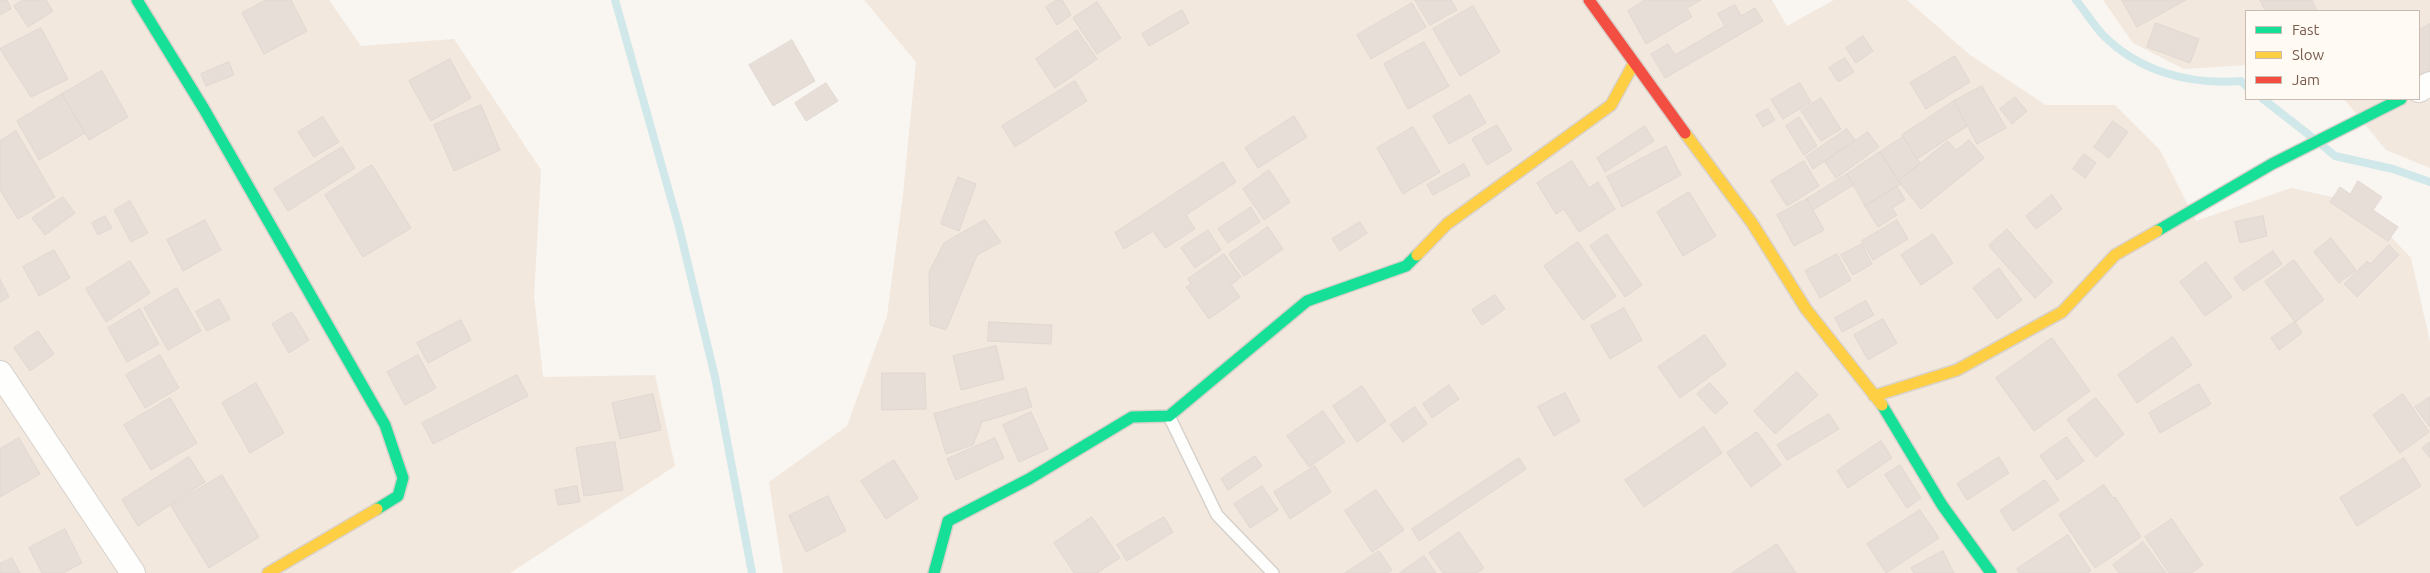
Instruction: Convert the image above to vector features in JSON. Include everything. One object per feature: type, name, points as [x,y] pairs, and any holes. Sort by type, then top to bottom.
[{"type":"street","points":[[137,0],[204,109],[385,425],[403,478],[398,496],[268,573]]},
{"type":"street","points":[[1589,0],[1752,222],[1806,309],[1890,416],[1942,505],[1991,573]]},
{"type":"street","points":[[934,573],[948,522],[1029,479],[1132,417],[1169,416],[1307,301],[1406,266],[1447,224],[1611,105],[1634,63]]},
{"type":"street","points":[[1874,396],[1957,370],[2062,312],[2115,255],[2272,164],[2399,100]]},
{"type":"street","points":[[0,373],[133,573]]},
{"type":"lane","points":[[1169,416],[1217,515],[1273,573]]},
{"type":"shaded area","points":[[0,0],[329,0],[361,46],[454,39],[541,170],[534,296],[543,377],[655,375],[675,466],[510,573],[0,573]]},
{"type":"shaded area","points":[[864,0],[1772,0],[1787,26],[1834,0],[1907,0],[1970,55],[2046,105],[2115,105],[2160,150],[2196,221],[2291,188],[2359,203],[2411,258],[2430,342],[2430,573],[783,573],[769,482],[847,426],[887,316],[903,194],[916,62]]},
{"type":"shaded area","points":[[2103,0],[2430,0],[2430,168],[2386,150],[2345,100],[2420,100],[2420,10],[2245,10],[2245,65],[2184,69],[2133,43]]},
{"type":"building","points":[[0,0],[7,0],[11,9],[0,15]]},
{"type":"building","points":[[23,0],[46,0],[53,11],[28,27],[14,6]]},
{"type":"building","points":[[266,0],[291,0],[307,31],[264,54],[242,13]]},
{"type":"building","points":[[1057,0],[1062,0],[1071,15],[1057,25],[1046,7]]},
{"type":"building","points":[[1415,0],[1451,0],[1457,10],[1430,25]]},
{"type":"building","points":[[1645,0],[1701,0],[1687,8],[1692,17],[1646,44],[1628,11]]},
{"type":"building","points":[[2122,0],[2186,0],[2137,27]]},
{"type":"building","points":[[2260,0],[2312,0],[2317,10],[2265,10]]},
{"type":"building","points":[[1097,2],[1121,38],[1097,54],[1073,18]]},
{"type":"building","points":[[1412,3],[1426,27],[1371,59],[1357,35]]},
{"type":"building","points":[[1735,5],[1741,16],[1755,8],[1763,21],[1665,78],[1651,54],[1668,44],[1675,55],[1725,26],[1718,14]]},
{"type":"building","points":[[1473,6],[1500,52],[1460,76],[1433,29]]},
{"type":"building","points":[[1182,10],[1189,23],[1149,46],[1142,34]]},
{"type":"building","points":[[2156,23],[2199,39],[2190,63],[2147,47]]},
{"type":"building","points":[[2430,24],[2430,72],[2420,78],[2420,29]]},
{"type":"building","points":[[41,28],[68,79],[31,97],[0,49]]},
{"type":"building","points":[[1077,30],[1097,59],[1055,88],[1036,59]]},
{"type":"building","points":[[1863,36],[1873,51],[1856,63],[1846,48]]},
{"type":"building","points":[[792,40],[815,81],[773,106],[749,65]]},
{"type":"building","points":[[1424,42],[1449,86],[1408,109],[1384,64]]},
{"type":"building","points":[[1955,56],[1970,82],[1926,109],[1910,83]]},
{"type":"building","points":[[1845,58],[1854,72],[1838,82],[1829,68]]},
{"type":"building","points":[[450,59],[471,98],[431,121],[409,81]]},
{"type":"building","points":[[229,62],[234,75],[206,86],[201,74]]},
{"type":"building","points":[[102,71],[128,117],[89,140],[62,94]]},
{"type":"building","points":[[1075,81],[1087,101],[1015,147],[1002,126]]},
{"type":"building","points":[[826,83],[838,101],[806,121],[795,103]]},
{"type":"building","points":[[1800,83],[1811,102],[1783,119],[1771,100]]},
{"type":"building","points":[[1982,86],[2006,128],[1977,144],[1954,101]]},
{"type":"building","points":[[62,94],[85,133],[39,160],[17,121]]},
{"type":"building","points":[[1470,95],[1486,123],[1449,144],[1433,116]]},
{"type":"building","points":[[2015,97],[2027,111],[2012,124],[2000,109]]},
{"type":"building","points":[[1821,98],[1841,129],[1821,141],[1801,111]]},
{"type":"building","points":[[1954,101],[1967,126],[1917,159],[1902,135]]},
{"type":"building","points":[[481,105],[500,150],[454,171],[434,125]]},
{"type":"building","points":[[1768,109],[1775,120],[1763,127],[1756,115]]},
{"type":"building","points":[[1294,116],[1307,137],[1258,168],[1245,148]]},
{"type":"building","points":[[323,117],[339,142],[314,157],[298,132]]},
{"type":"building","points":[[1799,117],[1817,146],[1804,155],[1786,126]]},
{"type":"building","points":[[2113,121],[2128,132],[2109,158],[2094,147]]},
{"type":"building","points":[[1497,125],[1512,150],[1487,165],[1472,139]]},
{"type":"building","points":[[1645,126],[1654,141],[1605,172],[1597,158]]},
{"type":"building","points":[[1413,127],[1440,172],[1403,194],[1377,148]]},
{"type":"building","points":[[1847,129],[1855,140],[1813,169],[1806,157]]},
{"type":"building","points":[[16,131],[55,197],[18,219],[0,190],[0,141]]},
{"type":"building","points":[[1868,132],[1879,147],[1836,178],[1825,162]]},
{"type":"building","points":[[1903,137],[1920,163],[1898,181],[1880,152]]},
{"type":"building","points":[[1969,140],[1984,158],[1921,209],[1898,181],[1948,141],[1956,150]]},
{"type":"building","points":[[1666,146],[1681,175],[1622,207],[1607,177]]},
{"type":"building","points":[[342,147],[355,168],[288,211],[274,189]]},
{"type":"building","points":[[1880,152],[1901,184],[1865,206],[1847,174]]},
{"type":"building","points":[[2084,154],[2096,163],[2085,178],[2073,169]]},
{"type":"building","points":[[1572,161],[1589,188],[1598,182],[1615,209],[1579,232],[1564,209],[1556,214],[1537,183]]},
{"type":"building","points":[[1804,161],[1819,186],[1787,206],[1771,181]]},
{"type":"building","points":[[1223,162],[1236,182],[1186,215],[1195,229],[1165,248],[1153,231],[1124,249],[1115,233]]},
{"type":"building","points":[[1464,164],[1470,175],[1433,195],[1427,185]]},
{"type":"building","points":[[372,165],[411,228],[363,257],[325,195]]},
{"type":"building","points":[[1269,170],[1290,202],[1264,220],[1243,189]]},
{"type":"building","points":[[1847,174],[1853,185],[1813,210],[1807,199]]},
{"type":"building","points":[[958,177],[976,184],[959,231],[941,224]]},
{"type":"building","points":[[2358,181],[2382,197],[2373,210],[2398,227],[2388,241],[2330,202],[2340,187],[2350,194]]},
{"type":"building","points":[[1897,186],[1905,200],[1892,208],[1897,215],[1878,227],[1865,206]]},
{"type":"building","points":[[1689,192],[1716,236],[1683,256],[1657,212]]},
{"type":"building","points":[[2052,195],[2062,209],[2036,229],[2026,216]]},
{"type":"building","points":[[63,197],[75,213],[45,235],[32,218]]},
{"type":"building","points":[[1807,199],[1824,230],[1794,246],[1777,215]]},
{"type":"building","points":[[130,201],[148,233],[131,242],[114,210]]},
{"type":"building","points":[[1251,207],[1260,222],[1228,243],[1218,229]]},
{"type":"building","points":[[105,216],[112,228],[98,235],[92,223]]},
{"type":"building","points":[[2263,216],[2267,236],[2240,243],[2235,222]]},
{"type":"building","points":[[205,220],[221,250],[183,271],[167,240]]},
{"type":"building","points":[[985,220],[1001,242],[977,255],[946,330],[930,325],[929,272],[944,243]]},
{"type":"building","points":[[1897,220],[1908,239],[1873,260],[1862,241]]},
{"type":"building","points":[[1360,222],[1367,233],[1340,251],[1332,239]]},
{"type":"building","points":[[1268,227],[1283,249],[1244,276],[1229,254]]},
{"type":"building","points":[[2007,229],[2053,282],[2035,298],[1989,246]]},
{"type":"building","points":[[1208,230],[1221,250],[1195,268],[1181,248]]},
{"type":"building","points":[[1607,234],[1642,285],[1625,297],[1590,246]]},
{"type":"building","points":[[1933,234],[1953,263],[1921,285],[1901,255]]},
{"type":"building","points":[[2331,238],[2356,270],[2339,283],[2314,252]]},
{"type":"building","points":[[1578,242],[1616,296],[1583,320],[1544,266]]},
{"type":"building","points":[[1862,244],[1872,264],[1853,275],[1841,255]]},
{"type":"building","points":[[2389,245],[2399,255],[2357,297],[2344,284],[2367,261],[2370,264]]},
{"type":"building","points":[[54,250],[70,278],[39,296],[23,267]]},
{"type":"building","points":[[2273,251],[2282,264],[2243,291],[2234,278]]},
{"type":"building","points":[[1224,254],[1241,277],[1231,285],[1240,297],[1209,319],[1186,287],[1191,284],[1188,279]]},
{"type":"building","points":[[1837,254],[1851,280],[1820,298],[1805,271]]},
{"type":"building","points":[[2294,260],[2324,300],[2295,322],[2265,282]]},
{"type":"building","points":[[130,261],[150,293],[106,322],[86,289]]},
{"type":"building","points":[[2206,262],[2232,297],[2205,316],[2180,282]]},
{"type":"building","points":[[1999,268],[2022,300],[1997,319],[1973,288]]},
{"type":"building","points":[[0,279],[9,297],[0,302]]},
{"type":"building","points":[[177,288],[201,331],[168,350],[144,308]]},
{"type":"building","points":[[1495,295],[1505,309],[1482,325],[1472,310]]},
{"type":"building","points":[[219,299],[230,319],[207,331],[196,312]]},
{"type":"building","points":[[1866,301],[1874,315],[1842,332],[1835,318]]},
{"type":"building","points":[[1624,308],[1642,340],[1610,359],[1591,326]]},
{"type":"building","points":[[140,309],[159,344],[127,362],[108,328]]},
{"type":"building","points":[[292,312],[309,340],[289,353],[272,324]]},
{"type":"building","points":[[1883,319],[1897,343],[1868,360],[1854,335]]},
{"type":"building","points":[[461,320],[471,340],[428,363],[417,343]]},
{"type":"building","points":[[989,322],[1052,325],[1051,344],[988,341]]},
{"type":"building","points":[[2295,322],[2302,333],[2279,350],[2271,338]]},
{"type":"building","points":[[38,331],[54,354],[30,371],[14,348]]},
{"type":"building","points":[[1705,335],[1726,365],[1680,398],[1658,367]]},
{"type":"building","points":[[2173,337],[2192,365],[2137,403],[2118,375]]},
{"type":"building","points":[[2052,338],[2090,391],[2034,431],[1996,378]]},
{"type":"building","points":[[996,346],[1004,379],[961,390],[953,356]]},
{"type":"building","points":[[160,355],[179,388],[145,408],[126,375]]},
{"type":"building","points":[[418,355],[436,388],[405,405],[387,372]]},
{"type":"building","points":[[1797,372],[1818,395],[1775,434],[1754,411]]},
{"type":"building","points":[[882,373],[925,373],[926,409],[882,410]]},
{"type":"building","points":[[517,375],[528,396],[433,444],[422,423]]},
{"type":"building","points":[[256,383],[284,433],[250,453],[222,403]]},
{"type":"building","points":[[1710,383],[1728,403],[1715,414],[1697,394]]},
{"type":"building","points":[[2199,384],[2211,404],[2160,433],[2149,413]]},
{"type":"building","points":[[1449,385],[1459,399],[1432,418],[1423,404]]},
{"type":"building","points":[[1362,386],[1386,421],[1357,442],[1333,406]]},
{"type":"building","points":[[1026,388],[1032,407],[982,422],[973,445],[946,454],[934,414]]},
{"type":"building","points":[[1565,393],[1580,421],[1554,436],[1538,407]]},
{"type":"building","points":[[653,394],[661,430],[620,439],[612,403]]},
{"type":"building","points":[[2403,394],[2429,432],[2400,453],[2373,415]]},
{"type":"building","points":[[2430,397],[2430,427],[2415,407]]},
{"type":"building","points":[[170,398],[197,443],[151,470],[124,425]]},
{"type":"building","points":[[2096,398],[2124,434],[2096,457],[2067,420]]},
{"type":"building","points":[[1415,407],[1427,424],[1403,442],[1390,425]]},
{"type":"building","points":[[1323,411],[1345,442],[1309,467],[1287,436]]},
{"type":"building","points":[[1031,412],[1048,449],[1019,462],[1003,425]]},
{"type":"building","points":[[1829,414],[1839,429],[1787,460],[1777,445]]},
{"type":"building","points":[[1704,427],[1722,453],[1644,507],[1625,480]]},
{"type":"building","points":[[1757,432],[1781,465],[1751,487],[1727,453]]},
{"type":"building","points":[[2067,437],[2084,461],[2057,480],[2040,456]]},
{"type":"building","points":[[19,438],[40,474],[0,497],[0,449]]},
{"type":"building","points":[[995,438],[1004,458],[956,480],[947,459]]},
{"type":"building","points":[[1881,441],[1892,458],[1848,488],[1837,471]]},
{"type":"building","points":[[615,442],[623,490],[584,496],[576,448]]},
{"type":"building","points":[[2430,442],[2430,458],[2422,448]]},
{"type":"building","points":[[1255,456],[1262,466],[1228,490],[1221,479]]},
{"type":"building","points":[[189,457],[205,482],[138,526],[122,500]]},
{"type":"building","points":[[1999,457],[2009,473],[1967,500],[1957,484]]},
{"type":"building","points":[[1519,458],[1526,469],[1419,541],[1412,529]]},
{"type":"building","points":[[2404,458],[2421,486],[2357,526],[2340,498]]},
{"type":"building","points":[[894,460],[918,498],[886,519],[861,481]]},
{"type":"building","points":[[1900,465],[1921,498],[1907,508],[1885,475]]},
{"type":"building","points":[[1315,466],[1331,492],[1290,519],[1274,492]]},
{"type":"building","points":[[222,475],[259,537],[209,568],[171,506]]},
{"type":"building","points":[[2045,480],[2059,500],[2013,531],[2000,511]]},
{"type":"building","points":[[2104,485],[2113,498],[2115,497],[2141,537],[2095,568],[2059,515]]},
{"type":"building","points":[[577,486],[580,502],[558,505],[555,490]]},
{"type":"building","points":[[1262,486],[1278,510],[1250,528],[1234,504]]},
{"type":"building","points":[[1376,490],[1404,530],[1372,552],[1345,511]]},
{"type":"building","points":[[828,496],[846,531],[806,552],[789,516]]},
{"type":"building","points":[[1920,510],[1939,538],[1886,573],[1867,544]]},
{"type":"building","points":[[1092,517],[1120,558],[1097,573],[1074,573],[1054,543]]},
{"type":"building","points":[[1164,517],[1173,532],[1127,561],[1117,545]]},
{"type":"building","points":[[2172,519],[2203,565],[2191,573],[2169,573],[2145,537]]},
{"type":"building","points":[[65,529],[82,563],[63,573],[42,573],[29,548]]},
{"type":"building","points":[[1459,532],[1484,568],[1477,573],[1443,573],[1429,553]]},
{"type":"building","points":[[2068,535],[2091,571],[2087,573],[2019,573],[2017,569]]},
{"type":"building","points":[[2143,542],[2166,573],[2119,573],[2113,565]]},
{"type":"building","points":[[1777,544],[1796,573],[1732,573]]},
{"type":"building","points":[[1379,551],[1392,570],[1388,573],[1345,573]]},
{"type":"building","points":[[1943,551],[1954,573],[1914,573],[1911,568]]},
{"type":"building","points":[[1424,556],[1436,573],[1400,573]]},
{"type":"building","points":[[12,558],[20,573],[0,573],[0,564]]},
{"type":"waterway","points":[[615,0],[679,227],[715,377],[752,573]]},
{"type":"waterway","points":[[2076,0],[2102,34],[2132,58],[2149,67],[2184,78],[2203,81],[2241,81],[2245,85]]},
{"type":"waterway","points":[[2264,100],[2313,138]]},
{"type":"waterway","points":[[2322,145],[2335,156],[2393,169],[2430,182]]},
{"type":"traffic: fast","points":[[137,0],[204,109],[385,425],[403,478],[398,496],[377,509]]},
{"type":"traffic: fast","points":[[2157,231],[2272,164],[2399,100]]},
{"type":"traffic: fast","points":[[934,573],[948,521],[1029,479],[1132,417],[1169,416],[1307,301],[1406,266],[1417,255]]},
{"type":"traffic: fast","points":[[1882,405],[1942,505],[1991,573]]},
{"type":"traffic: slow","points":[[1417,255],[1447,224],[1611,105],[1634,63]]},
{"type":"traffic: slow","points":[[1685,133],[1752,223],[1806,309],[1882,405]]},
{"type":"traffic: slow","points":[[1874,396],[1957,370],[2062,312],[2115,255],[2157,231]]},
{"type":"traffic: slow","points":[[268,573],[377,509]]},
{"type":"traffic: jam","points":[[1589,0],[1685,133]]}]
